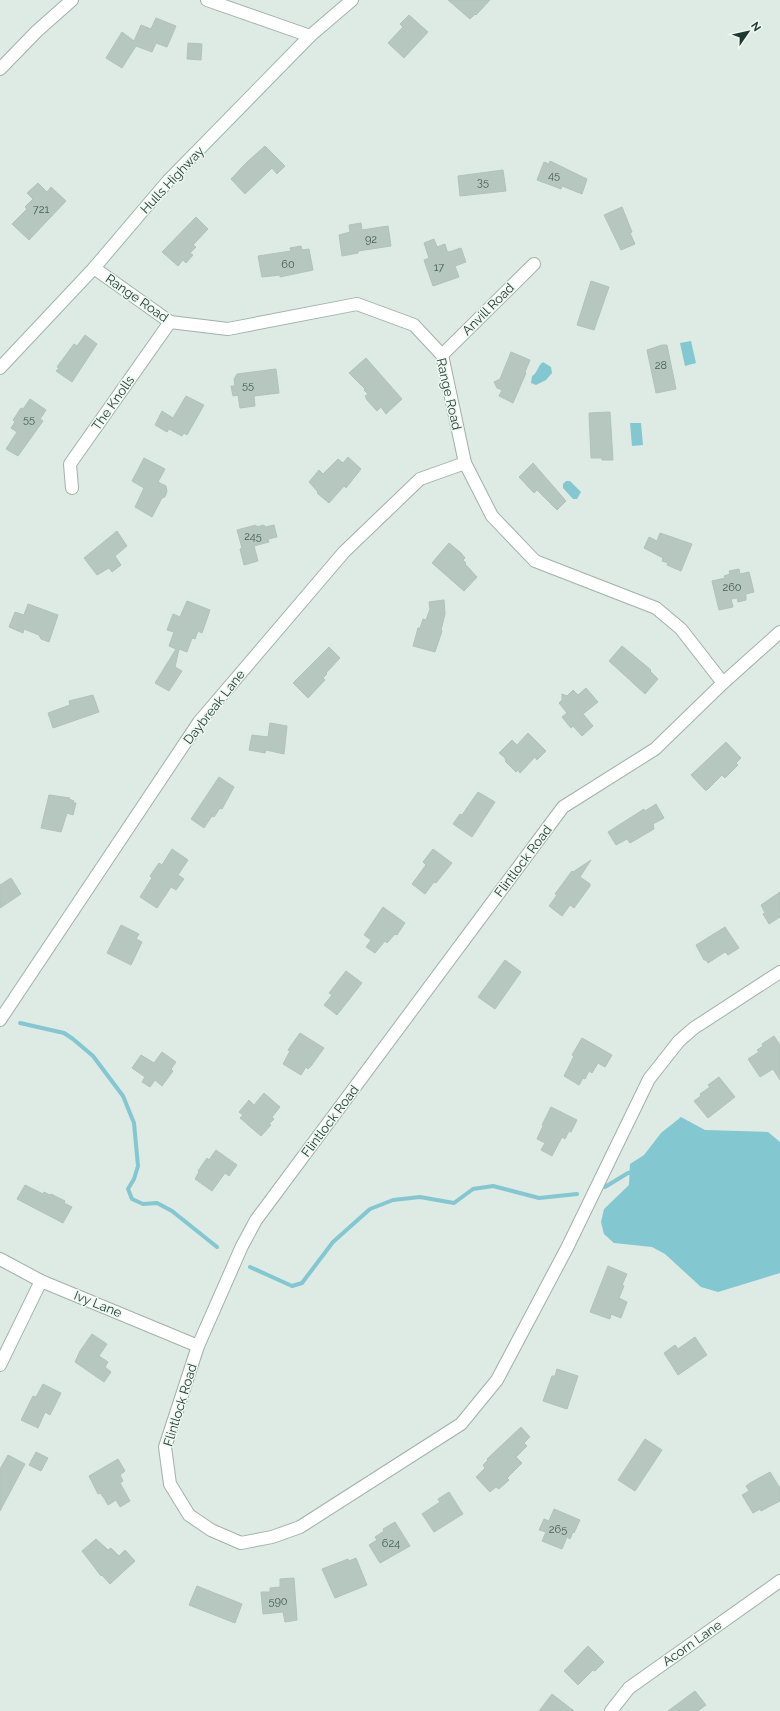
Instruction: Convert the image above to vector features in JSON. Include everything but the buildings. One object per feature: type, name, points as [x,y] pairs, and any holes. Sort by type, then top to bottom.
[{"type":"street","points":[[0,69],[37,31],[72,0]]},
{"type":"street","points":[[207,0],[310,36]]},
{"type":"street","name":"Hulls Highway","points":[[0,368],[94,268],[168,181],[310,36],[352,0]]},
{"type":"street","name":"Anvill Road","points":[[442,355],[534,264]]},
{"type":"street","name":"Range Road","points":[[94,268],[170,322],[228,329],[357,304],[414,325],[442,355],[465,463],[492,516],[535,561],[656,608],[681,629],[723,683]]},
{"type":"street","name":"The Knolls","points":[[72,488],[70,464],[170,322]]},
{"type":"street","name":"Daybreak Lane","points":[[0,1020],[199,722],[344,552],[420,479],[465,463]]},
{"type":"street","name":"Flintlock Road","points":[[780,632],[723,683],[655,749],[563,807],[256,1220],[242,1246],[198,1346],[165,1447],[170,1484],[189,1515],[211,1530],[241,1543],[272,1537],[300,1527],[461,1424],[497,1380],[567,1248],[649,1079],[678,1041],[694,1028],[780,972]]},
{"type":"street","name":"Ivy Lane","points":[[0,1259],[41,1281],[198,1346]]},
{"type":"street","points":[[0,1365],[41,1281]]},
{"type":"street","name":"Acorn Lane","points":[[611,1711],[629,1688],[780,1580]]},
{"type":"water","points":[[691,341],[696,363],[685,366],[680,343]]},
{"type":"water","points":[[543,362],[551,367],[552,373],[546,380],[536,385],[531,383],[532,376]]},
{"type":"water","points":[[630,423],[641,423],[643,445],[632,446]]},
{"type":"water","points":[[566,481],[570,481],[581,492],[577,499],[573,499],[563,488],[563,484]]},
{"type":"water","points":[[681,1117],[705,1130],[768,1132],[780,1142],[780,1273],[718,1292],[701,1287],[665,1254],[652,1247],[614,1243],[604,1234],[601,1222],[604,1209],[629,1185],[630,1164],[644,1155],[661,1133]]},
{"type":"waterway","points":[[20,1023],[64,1033],[93,1056],[123,1096],[134,1123],[138,1166],[134,1179],[128,1189],[132,1199],[143,1204],[157,1203],[172,1211],[217,1247]]},
{"type":"waterway","points":[[605,1187],[628,1173],[633,1172]]},
{"type":"waterway","points":[[250,1267],[292,1286],[302,1283],[333,1242],[370,1209],[393,1200],[420,1197],[454,1203],[473,1189],[493,1186],[539,1198],[577,1194]]}]
